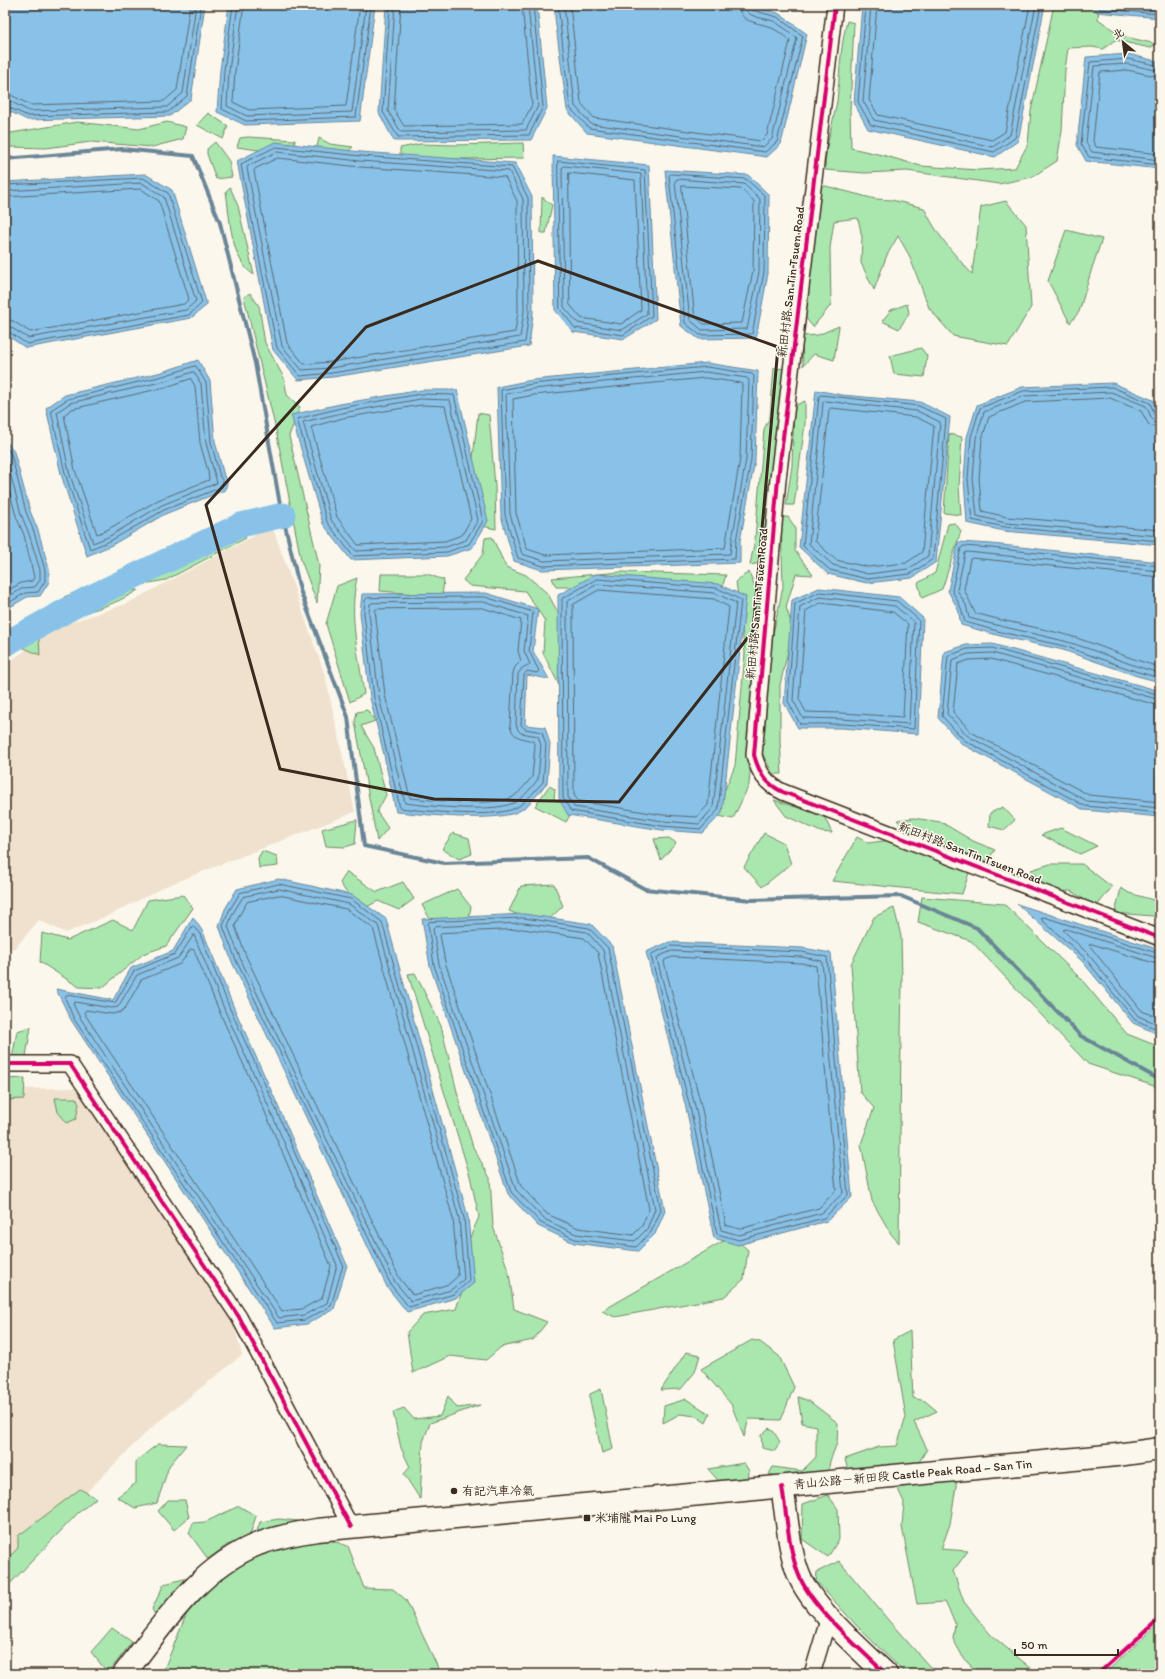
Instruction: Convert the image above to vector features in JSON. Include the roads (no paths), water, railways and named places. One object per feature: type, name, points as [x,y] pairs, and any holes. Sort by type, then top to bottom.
[{"type":"main road","name":"青山公路－新田段 Castle Peak Road – San Tin","points":[[124,1674],[183,1600],[202,1580],[224,1563],[246,1549],[272,1540],[306,1532],[1109,1456],[1160,1449]]},
{"type":"main road","points":[[782,1486],[792,1557],[810,1596],[828,1617],[886,1674]]},
{"type":"street","name":"新田村路 San Tin Tsuen Road","points":[[835,5],[778,479],[754,755],[758,768],[766,781],[783,792],[1160,938]]},
{"type":"street","points":[[5,1064],[70,1064],[239,1317],[351,1527]]},
{"type":"street","points":[[812,1674],[828,1617]]},
{"type":"water","points":[[5,5],[205,5],[191,99],[170,116],[27,120],[5,109]]},
{"type":"water","points":[[229,5],[375,5],[360,121],[245,125],[217,112],[220,70]]},
{"type":"water","points":[[386,5],[537,5],[547,108],[531,140],[394,141],[379,113]]},
{"type":"water","points":[[555,5],[747,5],[778,13],[807,34],[781,144],[767,157],[587,133],[567,110],[555,18]]},
{"type":"water","points":[[862,5],[1045,5],[1018,141],[995,157],[868,129],[854,103]]},
{"type":"water","points":[[1091,5],[1160,5],[1160,18],[1097,12]]},
{"type":"water","points":[[1128,54],[1160,62],[1160,169],[1086,161],[1077,145],[1086,57]]},
{"type":"water","points":[[275,142],[361,152],[515,163],[532,197],[533,313],[529,346],[333,377],[298,380],[273,350],[237,161]]},
{"type":"water","points":[[553,156],[649,165],[656,319],[624,339],[573,332],[555,310]]},
{"type":"water","points":[[665,170],[748,175],[769,195],[768,273],[756,338],[699,339],[681,326]]},
{"type":"water","points":[[145,174],[172,190],[207,305],[191,318],[26,348],[5,334],[5,182]]},
{"type":"water","points":[[198,360],[210,381],[215,441],[224,476],[228,480],[225,490],[165,514],[112,545],[87,556],[61,474],[46,408],[65,395],[162,372]]},
{"type":"water","points":[[707,363],[758,371],[755,460],[740,541],[740,563],[542,570],[514,561],[501,516],[497,387],[532,380]]},
{"type":"water","points":[[1113,383],[1153,400],[1160,418],[1160,545],[1004,531],[967,523],[964,479],[967,437],[977,405],[1022,387]]},
{"type":"water","points":[[421,390],[457,390],[488,521],[472,548],[447,556],[351,560],[323,524],[291,415],[340,404]]},
{"type":"water","points":[[816,390],[842,395],[920,402],[950,417],[936,562],[912,578],[867,583],[828,574],[799,547]]},
{"type":"water","points":[[5,439],[14,452],[30,511],[38,530],[49,569],[49,582],[40,596],[27,597],[5,610]]},
{"type":"water","points":[[958,542],[992,544],[1160,562],[1160,682],[1137,676],[1063,650],[1004,637],[961,625],[958,609],[948,591]]},
{"type":"water","points":[[596,574],[718,584],[746,597],[722,813],[703,833],[662,830],[568,815],[559,799],[558,595]]},
{"type":"water","points":[[819,588],[899,597],[923,618],[918,734],[842,728],[798,728],[784,703],[792,600]]},
{"type":"water","points":[[486,593],[538,609],[533,651],[549,679],[527,675],[525,725],[545,727],[550,744],[547,783],[528,805],[521,810],[510,814],[460,817],[396,812],[370,698],[360,613],[362,594]]},
{"type":"water","points":[[992,644],[1160,691],[1160,817],[1084,810],[962,744],[938,718],[944,652],[966,645]]},
{"type":"water","points":[[279,879],[352,895],[386,919],[468,1217],[474,1283],[456,1298],[407,1312],[387,1287],[232,962],[219,926],[225,909],[237,889]]},
{"type":"water","points":[[1017,904],[1160,950],[1160,1035],[1133,1023],[1082,961]]},
{"type":"water","points":[[524,914],[591,924],[612,946],[665,1211],[655,1234],[638,1251],[574,1243],[538,1226],[508,1194],[430,966],[422,919]]},
{"type":"water","points":[[193,917],[203,932],[234,1008],[347,1265],[334,1309],[307,1324],[275,1328],[71,1020],[56,989],[113,1000],[131,968],[173,951]]},
{"type":"water","points":[[669,942],[803,948],[831,953],[852,1197],[827,1221],[738,1245],[714,1238],[686,1108],[646,952]]},
{"type":"waterway","points":[[5,159],[122,149],[193,156],[220,223],[255,363],[279,499],[300,590],[348,717],[364,846],[444,863],[588,858],[645,889],[751,900],[901,896],[977,928],[1081,1036],[1160,1080]]},
{"type":"waterway","points":[[5,644],[89,598],[241,525],[283,515]]},
{"type":"place","name":"有記汽車冷氣","points":[[454,1491]]},
{"type":"place","name":"米埔隴 Mai Po Lung","points":[[587,1518]]}]
